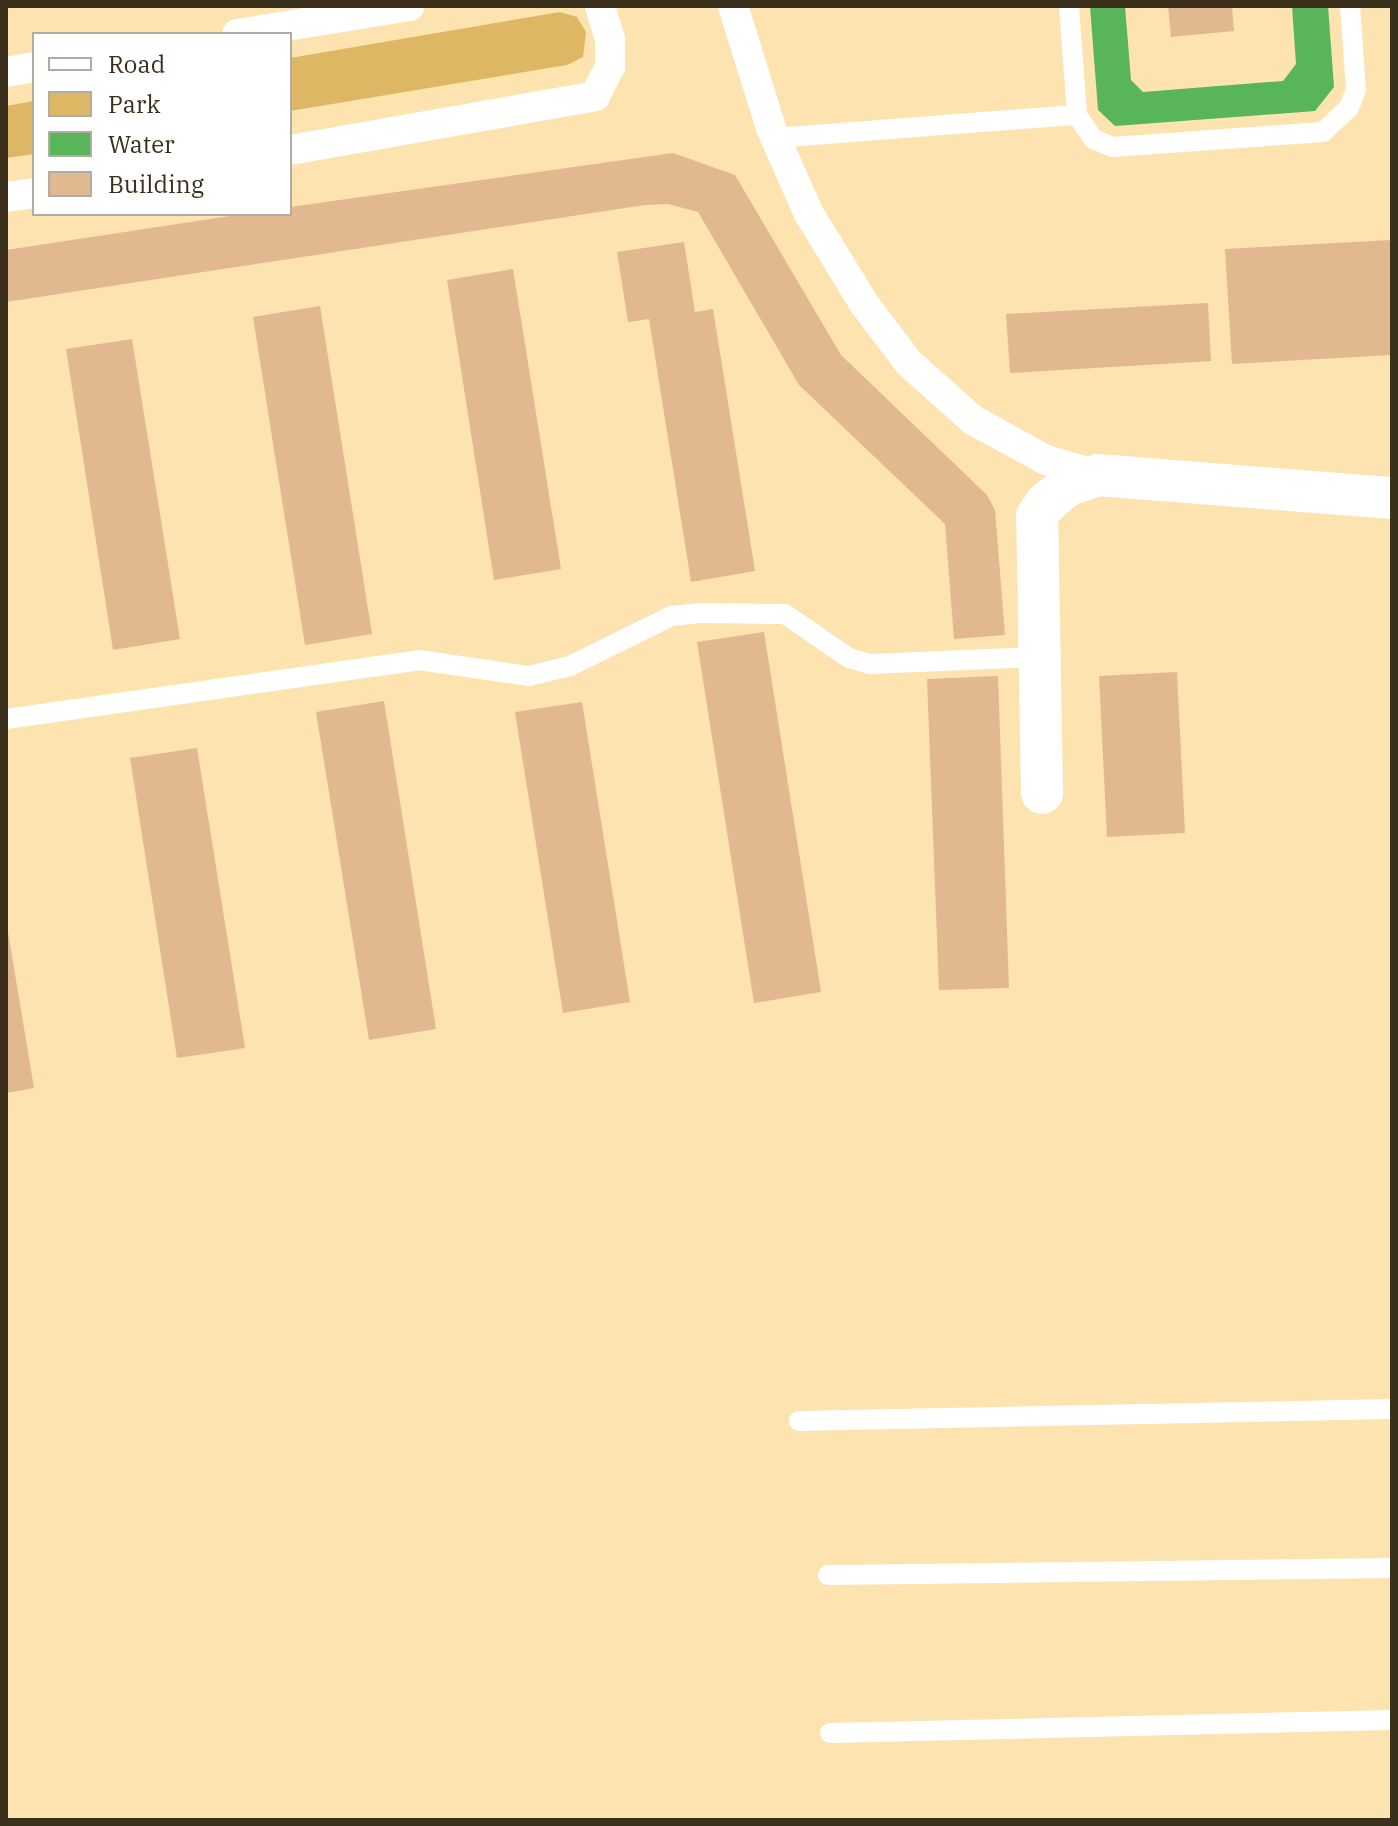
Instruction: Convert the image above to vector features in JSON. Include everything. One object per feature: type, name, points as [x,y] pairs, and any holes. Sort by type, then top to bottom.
[{"type":"street","points":[[249,32],[410,6]]},
{"type":"street","points":[[292,150],[595,96],[610,67],[609,30],[600,6]]},
{"type":"street","points":[[733,6],[775,138],[809,214],[865,305],[909,363],[973,420],[1046,460],[1098,475],[1392,498]]},
{"type":"street","points":[[6,72],[32,67]]},
{"type":"street","points":[[6,197],[32,193]]},
{"type":"street","points":[[1042,793],[1037,516],[1068,485],[1098,475]]},
{"type":"lane","points":[[1069,6],[1077,115],[1093,139],[1113,147],[1323,132],[1349,108],[1356,90],[1350,6]]},
{"type":"lane","points":[[775,138],[1077,115]]},
{"type":"lane","points":[[6,719],[419,660],[529,676],[570,666],[671,616],[716,612],[785,614],[849,658],[870,664],[1040,657]]},
{"type":"lane","points":[[799,1421],[1392,1409]]},
{"type":"lane","points":[[828,1575],[1392,1568]]},
{"type":"lane","points":[[830,1733],[1392,1720]]},
{"type":"green space","points":[[560,12],[577,17],[586,32],[583,57],[567,65],[292,111],[292,58]]},
{"type":"green space","points":[[32,101],[32,154],[6,158],[6,106]]},
{"type":"water","points":[[1090,6],[1125,6],[1131,80],[1143,92],[1283,81],[1296,64],[1292,6],[1328,6],[1334,87],[1315,111],[1115,126],[1098,110]]},
{"type":"building","points":[[1168,6],[1232,6],[1234,31],[1171,37]]},
{"type":"building","points":[[673,153],[735,175],[841,355],[987,495],[995,510],[1005,635],[954,639],[945,524],[799,385],[698,212],[668,204],[645,205],[6,302],[6,250],[230,216],[292,216],[292,207]]},
{"type":"building","points":[[1392,240],[1392,355],[1232,364],[1225,249]]},
{"type":"building","points":[[684,242],[695,312],[713,309],[755,571],[691,582],[649,319],[628,322],[617,252]]},
{"type":"building","points":[[513,269],[561,569],[494,580],[447,280]]},
{"type":"building","points":[[1208,303],[1211,361],[1010,373],[1006,314]]},
{"type":"building","points":[[320,306],[372,634],[305,645],[253,317]]},
{"type":"building","points":[[132,339],[180,639],[113,650],[66,349]]},
{"type":"building","points":[[764,632],[821,992],[754,1003],[697,642]]},
{"type":"building","points":[[1177,672],[1185,833],[1107,837],[1099,676]]},
{"type":"building","points":[[998,676],[1009,988],[939,990],[927,679]]},
{"type":"building","points":[[384,701],[436,1029],[369,1040],[316,712]]},
{"type":"building","points":[[582,702],[630,1002],[563,1013],[515,712]]},
{"type":"building","points":[[197,748],[245,1048],[177,1058],[130,758]]},
{"type":"building","points":[[6,920],[34,1088],[6,1093]]}]
